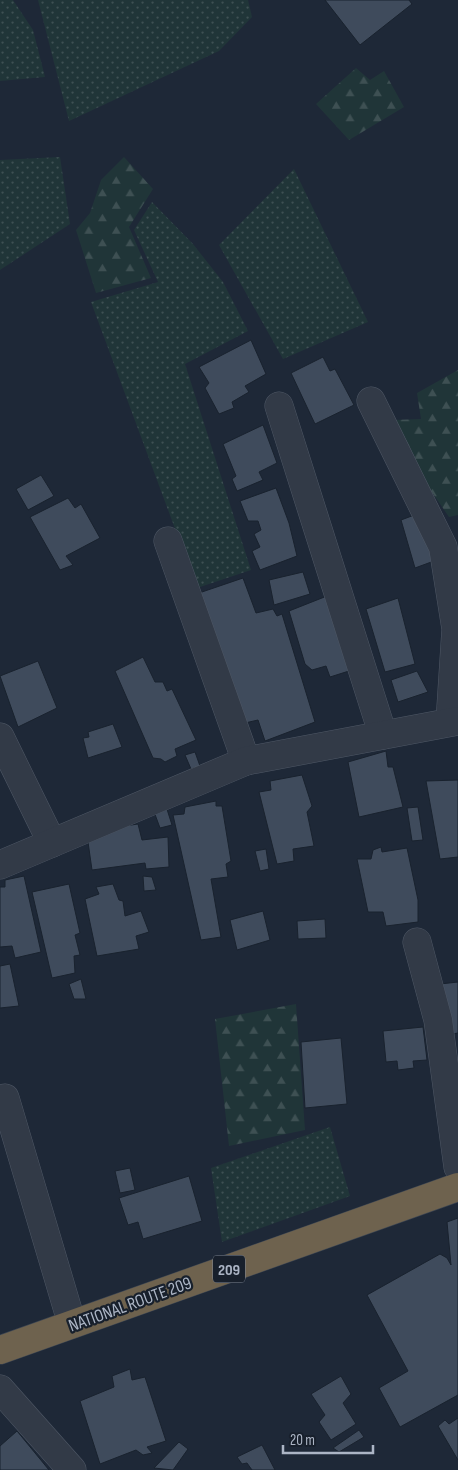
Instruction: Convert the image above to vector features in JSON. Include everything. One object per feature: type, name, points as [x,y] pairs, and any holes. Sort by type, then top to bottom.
[{"type":"highway","name":"NATIONAL ROUTE 209","points":[[0,1350],[458,1187]]},
{"type":"street","points":[[0,865],[246,761],[454,721],[456,629],[444,547],[371,401]]},
{"type":"street","points":[[279,406],[383,735]]},
{"type":"street","points":[[168,541],[246,761]]},
{"type":"street","points":[[0,737],[52,843]]},
{"type":"street","points":[[417,942],[438,1020],[458,1167]]},
{"type":"street","points":[[6,1098],[72,1324]]},
{"type":"street","points":[[0,1389],[72,1470]]},
{"type":"green space","points":[[0,0],[13,0],[33,30],[45,77],[0,81]]},
{"type":"green space","points":[[38,0],[248,0],[252,17],[219,51],[69,121]]},
{"type":"green space","points":[[356,68],[370,80],[384,71],[404,107],[349,140],[316,104]]},
{"type":"green space","points":[[60,157],[70,224],[0,270],[0,160]]},
{"type":"green space","points":[[124,157],[153,189],[129,227],[151,278],[96,293],[76,230],[90,213],[101,180]]},
{"type":"green space","points":[[294,169],[368,322],[283,359],[219,245]]},
{"type":"green space","points":[[152,202],[193,244],[223,282],[248,331],[185,364],[251,570],[197,588],[91,302],[158,282],[134,230]]},
{"type":"green space","points":[[458,370],[458,515],[449,517],[392,434],[393,420],[421,419],[417,393]]},
{"type":"green space","points":[[296,1004],[305,1130],[229,1146],[215,1019]]},
{"type":"green space","points":[[330,1127],[350,1196],[222,1242],[211,1168]]},
{"type":"building","points":[[325,0],[409,0],[412,4],[360,45]]},
{"type":"building","points":[[251,340],[266,374],[245,386],[249,392],[232,402],[234,408],[219,414],[205,388],[209,383],[199,367]]},
{"type":"building","points":[[323,357],[330,371],[335,369],[354,405],[315,424],[291,373]]},
{"type":"building","points":[[263,425],[277,463],[259,472],[263,480],[237,491],[232,479],[236,476],[223,444]]},
{"type":"building","points":[[41,475],[54,496],[28,510],[16,489]]},
{"type":"building","points":[[276,488],[289,523],[297,556],[260,570],[252,551],[260,547],[254,534],[261,530],[258,521],[248,521],[240,501]]},
{"type":"building","points":[[68,498],[75,508],[81,504],[100,538],[66,556],[73,565],[60,570],[30,517]]},
{"type":"building","points":[[417,514],[434,561],[415,568],[401,520]]},
{"type":"building","points":[[303,572],[310,594],[274,605],[269,580]]},
{"type":"building","points":[[243,578],[256,613],[273,609],[277,616],[282,614],[315,722],[265,741],[258,720],[245,723],[199,593]]},
{"type":"building","points":[[332,594],[349,671],[330,677],[326,666],[312,670],[305,664],[289,611]]},
{"type":"building","points":[[398,598],[415,664],[385,672],[366,609]]},
{"type":"building","points":[[143,657],[155,682],[163,682],[167,691],[172,689],[196,740],[175,749],[177,756],[165,762],[161,759],[153,758],[115,671]]},
{"type":"building","points":[[38,661],[57,708],[18,727],[0,676]]},
{"type":"building","points":[[417,671],[428,692],[398,702],[391,680]]},
{"type":"building","points":[[113,724],[122,747],[88,758],[83,738],[89,737],[88,732]]},
{"type":"building","points":[[386,751],[388,767],[393,767],[403,807],[359,817],[348,762]]},
{"type":"building","points":[[195,752],[200,766],[191,769],[185,755]]},
{"type":"building","points":[[302,775],[312,806],[307,812],[314,846],[293,849],[294,861],[277,864],[259,792],[271,790],[270,781]]},
{"type":"building","points":[[458,780],[458,857],[440,859],[426,781]]},
{"type":"building","points":[[216,801],[216,806],[222,806],[231,861],[226,864],[228,877],[211,879],[221,937],[201,940],[173,815],[184,814],[185,807]]},
{"type":"building","points":[[166,806],[172,825],[160,828],[153,809]]},
{"type":"building","points":[[418,807],[423,840],[412,841],[407,808]]},
{"type":"building","points":[[138,824],[142,840],[168,837],[169,867],[146,869],[145,863],[92,870],[88,842],[98,830]]},
{"type":"building","points":[[381,847],[382,852],[407,848],[418,900],[418,922],[386,926],[383,912],[368,912],[357,859],[371,859],[373,850]]},
{"type":"building","points":[[266,849],[269,869],[260,871],[255,851]]},
{"type":"building","points":[[24,876],[41,952],[15,958],[12,946],[0,947],[0,887],[5,887],[5,880]]},
{"type":"building","points":[[143,876],[152,877],[156,890],[144,891]]},
{"type":"building","points":[[69,884],[80,933],[75,935],[80,955],[74,956],[75,973],[52,978],[32,892]]},
{"type":"building","points":[[113,884],[119,900],[123,901],[125,916],[141,911],[149,932],[136,936],[139,949],[97,956],[85,899],[99,894],[96,887]]},
{"type":"building","points":[[263,911],[270,940],[237,950],[230,920]]},
{"type":"building","points":[[325,919],[326,938],[298,939],[297,921]]},
{"type":"building","points":[[10,964],[19,1006],[0,1008],[0,966]]},
{"type":"building","points":[[81,979],[86,999],[74,999],[69,984]]},
{"type":"building","points":[[458,982],[458,1033],[447,1035],[440,984]]},
{"type":"building","points":[[423,1027],[427,1060],[413,1061],[414,1068],[398,1070],[397,1061],[386,1062],[383,1031]]},
{"type":"building","points":[[341,1038],[347,1104],[305,1108],[301,1042]]},
{"type":"building","points":[[130,1168],[135,1190],[120,1193],[115,1171]]},
{"type":"building","points":[[189,1176],[202,1221],[143,1239],[138,1222],[128,1225],[119,1198]]},
{"type":"building","points":[[458,1218],[458,1395],[400,1427],[379,1388],[408,1371],[367,1295],[440,1254],[447,1258],[451,1265],[447,1222]]},
{"type":"building","points":[[130,1369],[132,1380],[145,1377],[166,1441],[147,1447],[152,1453],[143,1455],[136,1450],[100,1464],[80,1401],[114,1387],[112,1376]]},
{"type":"building","points":[[341,1376],[351,1394],[343,1403],[356,1424],[331,1440],[319,1422],[325,1415],[311,1394]]},
{"type":"building","points":[[458,1418],[458,1460],[438,1426],[445,1420],[449,1424]]},
{"type":"building","points":[[359,1430],[364,1437],[339,1452],[333,1448]]},
{"type":"building","points":[[17,1431],[49,1470],[0,1470],[0,1446]]},
{"type":"building","points":[[179,1442],[188,1449],[173,1470],[154,1468]]},
{"type":"building","points":[[262,1445],[275,1470],[252,1470],[247,1463],[242,1464],[237,1457]]}]
